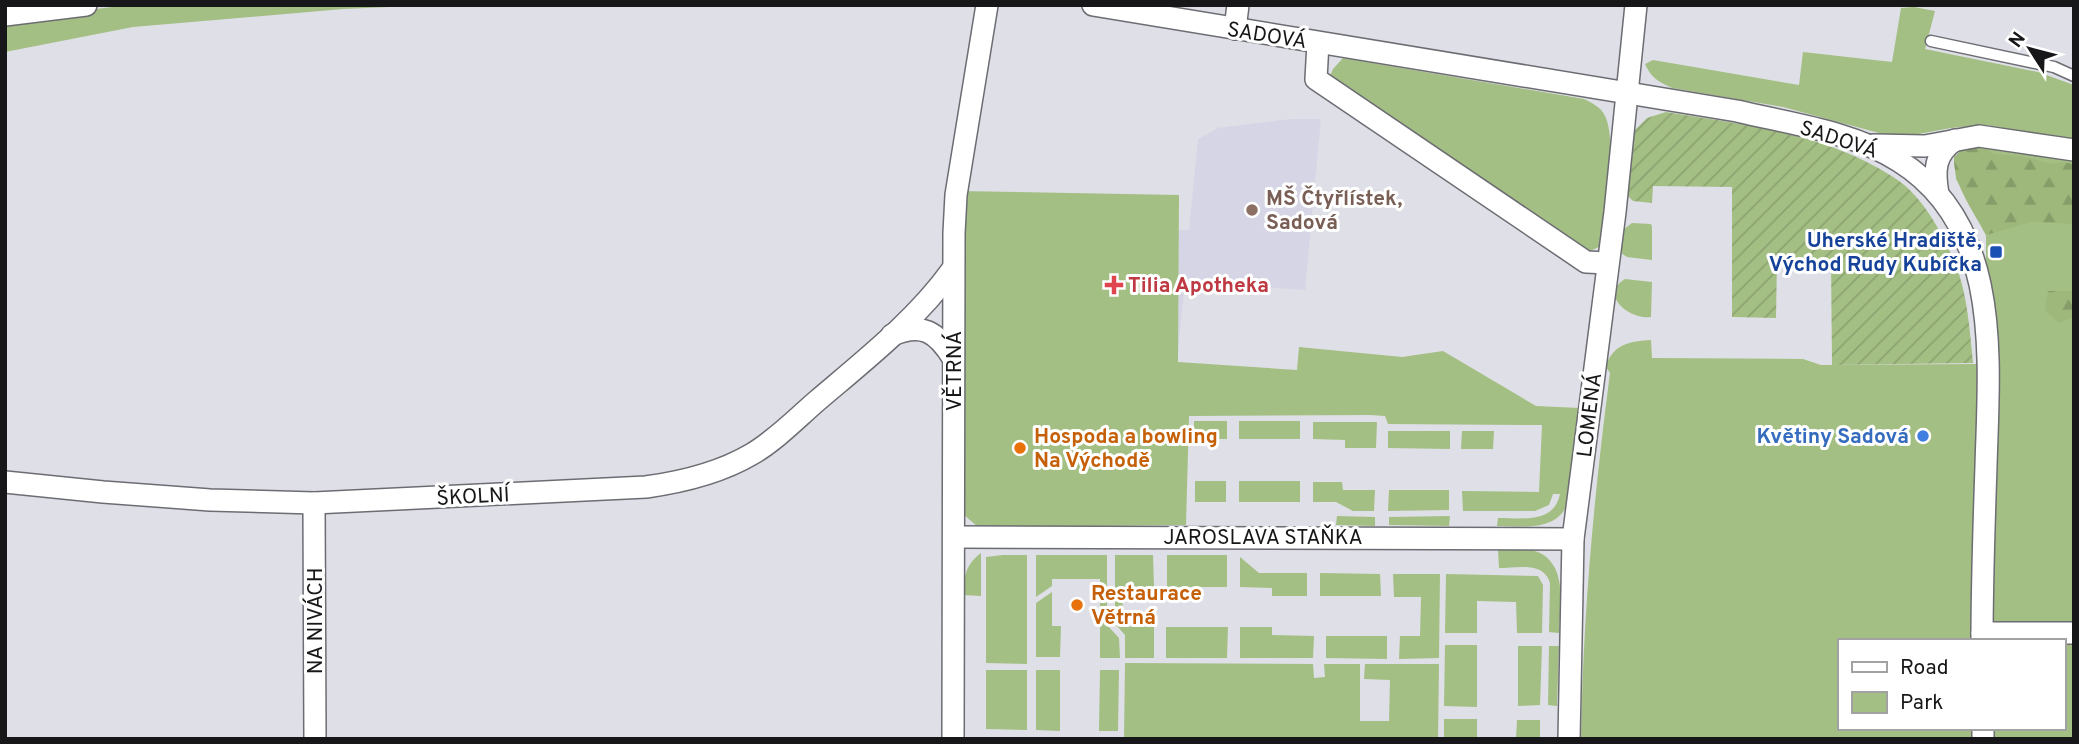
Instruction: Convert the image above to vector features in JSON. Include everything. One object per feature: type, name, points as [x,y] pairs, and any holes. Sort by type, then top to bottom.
[{"type":"street","points":[[5,15],[86,5]]},
{"type":"street","name":"VĚTRNÁ","points":[[953,739],[952,270],[956,195],[987,5]]},
{"type":"street","name":"SADOVÁ","points":[[1093,5],[1737,111],[1867,144],[1908,168],[1938,194],[1969,247],[1986,314],[1989,375],[1982,637]]},
{"type":"street","points":[[1235,29],[1238,5]]},
{"type":"street","name":"LOMENÁ","points":[[1569,739],[1573,539],[1608,263],[1636,5]]},
{"type":"street","name":"SADOVÁ","points":[[1318,43],[1316,79],[1586,262],[1608,263]]},
{"type":"street","points":[[1867,144],[1925,146],[1979,136],[2074,150]]},
{"type":"street","points":[[1938,194],[1935,169],[1937,160],[1955,139]]},
{"type":"street","name":"ŠKOLNÍ","points":[[5,482],[197,499],[314,503],[646,487],[696,477],[737,461],[762,447],[892,335],[938,289],[952,270]]},
{"type":"street","points":[[892,335],[912,329],[929,332],[943,342],[953,358]]},
{"type":"street","name":"NA NIVÁCH","points":[[314,503],[315,739]]},
{"type":"street","name":"JAROSLAVA STAŇKA","points":[[954,537],[1573,539]]},
{"type":"street","points":[[1982,637],[2074,633]]},
{"type":"lane","points":[[1931,41],[2054,67],[2074,76]]},
{"type":"shaded area","points":[[1291,119],[1321,119],[1305,290],[1185,281],[1177,361],[1177,394],[966,228],[1189,230],[1198,139],[1218,128]]},
{"type":"green space","points":[[127,5],[437,5],[343,9],[133,27],[5,52],[5,21]]},
{"type":"green space","points":[[1914,7],[1935,11],[1925,49],[2038,72],[2074,85],[2074,141],[1987,125],[1890,136],[1783,107],[1672,88],[1656,79],[1645,64],[1653,60],[1799,85],[1803,52],[1892,62],[1901,8]]},
{"type":"green space","points":[[1343,58],[1584,99],[1596,106],[1605,116],[1610,143],[1609,180],[1601,246],[1588,252],[1334,81],[1330,76]]},
{"type":"green space","points":[[1666,112],[1757,127],[1816,142],[1873,165],[1909,189],[1927,210],[1955,262],[1965,296],[1973,363],[1832,365],[1831,260],[1777,259],[1776,318],[1732,317],[1732,187],[1653,186],[1652,203],[1633,201],[1627,195],[1634,131],[1647,118]]},
{"type":"green space","points":[[1970,143],[2074,145],[2074,739],[1581,739],[1594,510],[1610,373],[1606,367],[1613,353],[1623,345],[1651,340],[1652,358],[1803,359],[1821,365],[1976,364],[1986,314],[1986,235],[1956,179],[1954,157]]},
{"type":"green space","points":[[1970,143],[1994,154],[2021,156],[2052,164],[2074,164],[2074,224],[2031,222],[1986,235],[1965,197],[1955,167],[1954,157]]},
{"type":"green space","points":[[958,191],[1179,195],[1178,362],[1297,370],[1299,347],[1402,357],[1443,351],[1536,406],[1580,408],[1567,505],[1562,514],[1554,520],[1537,526],[1497,526],[1498,518],[1544,515],[1557,504],[1560,494],[1553,494],[1549,505],[1535,511],[1463,511],[1462,491],[1539,492],[1542,425],[1388,424],[1385,416],[1370,415],[1189,416],[1186,525],[978,527],[963,514]]},
{"type":"green space","points":[[1632,223],[1651,224],[1652,260],[1627,257],[1621,253],[1624,229]]},
{"type":"green space","points":[[1625,279],[1652,282],[1651,317],[1634,315],[1620,305],[1615,292]]},
{"type":"green space","points":[[2048,291],[2074,291],[2074,317],[2059,323],[2045,310]]},
{"type":"green space","points":[[1194,421],[1227,421],[1227,439],[1194,439]]},
{"type":"green space","points":[[1239,421],[1300,421],[1300,439],[1239,439]]},
{"type":"green space","points":[[1313,422],[1377,422],[1376,448],[1345,448],[1345,440],[1313,439]]},
{"type":"green space","points":[[1388,431],[1450,431],[1450,449],[1388,448]]},
{"type":"green space","points":[[1462,431],[1494,431],[1493,449],[1461,449]]},
{"type":"green space","points":[[1195,481],[1226,481],[1226,502],[1195,502]]},
{"type":"green space","points":[[1239,481],[1300,481],[1300,502],[1239,502]]},
{"type":"green space","points":[[1313,482],[1342,482],[1343,490],[1375,490],[1374,511],[1353,511],[1336,502],[1313,502]]},
{"type":"green space","points":[[1389,490],[1449,490],[1449,510],[1388,511]]},
{"type":"green space","points":[[1337,516],[1375,517],[1375,526],[1336,525]]},
{"type":"green space","points":[[1450,516],[1449,526],[1389,525],[1389,517]]},
{"type":"green space","points":[[1498,549],[1532,550],[1544,555],[1552,563],[1560,584],[1559,633],[1549,632],[1550,583],[1547,576],[1542,571],[1529,567],[1499,568]]},
{"type":"green space","points":[[981,553],[981,596],[963,595],[966,572]]},
{"type":"green space","points":[[1027,555],[1027,664],[986,663],[986,557]]},
{"type":"green space","points":[[1036,555],[1107,555],[1107,625],[1119,638],[1120,658],[1100,658],[1100,579],[1052,579],[1052,586],[1036,597]]},
{"type":"green space","points":[[1115,555],[1153,555],[1154,587],[1123,587],[1122,626],[1154,627],[1154,658],[1125,658],[1125,635],[1115,624]]},
{"type":"green space","points":[[1167,555],[1227,555],[1227,587],[1167,587]]},
{"type":"green space","points":[[1240,557],[1259,573],[1307,573],[1307,596],[1272,596],[1272,588],[1240,587]]},
{"type":"green space","points":[[1320,573],[1380,574],[1381,596],[1320,596]]},
{"type":"green space","points":[[1393,574],[1440,574],[1439,658],[1399,659],[1400,636],[1420,636],[1421,597],[1394,597]]},
{"type":"green space","points":[[1446,574],[1538,576],[1543,585],[1542,633],[1517,633],[1516,602],[1477,601],[1477,633],[1445,633]]},
{"type":"green space","points":[[1052,592],[1052,626],[1061,626],[1060,657],[1036,657],[1036,603]]},
{"type":"green space","points":[[1166,627],[1228,627],[1227,658],[1166,658]]},
{"type":"green space","points":[[1240,627],[1272,627],[1272,635],[1314,636],[1313,658],[1240,658]]},
{"type":"green space","points":[[1326,636],[1387,636],[1387,659],[1326,658]]},
{"type":"green space","points":[[1445,645],[1477,645],[1477,707],[1444,706]]},
{"type":"green space","points":[[1518,646],[1542,646],[1540,705],[1518,706]]},
{"type":"green space","points":[[1549,646],[1559,646],[1557,706],[1548,705]]},
{"type":"green space","points":[[1125,663],[1313,664],[1314,678],[1325,677],[1324,664],[1360,664],[1360,721],[1389,721],[1390,680],[1364,679],[1365,664],[1439,664],[1438,739],[1124,739]]},
{"type":"green space","points":[[986,670],[1027,670],[1027,730],[986,729]]},
{"type":"green space","points":[[1036,670],[1060,670],[1060,731],[1036,730]]},
{"type":"green space","points":[[1100,670],[1119,670],[1118,731],[1099,731]]},
{"type":"green space","points":[[1444,719],[1477,719],[1477,739],[1444,739]]},
{"type":"green space","points":[[1517,720],[1540,720],[1540,739],[1516,739]]},
{"type":"place","name":"MŠ Čtyřlístek, Sadová","points":[[1252,210]]},
{"type":"place","name":"Uherské Hradiště, Východ Rudy Kubíčka","points":[[1996,252]]},
{"type":"place","name":"Tilia Apotheka","points":[[1114,285]]},
{"type":"place","name":"Květiny Sadová","points":[[1923,436]]},
{"type":"place","name":"Hospoda a bowling Na Východě","points":[[1020,448]]},
{"type":"place","name":"Restaurace Větrná","points":[[1077,605]]}]
